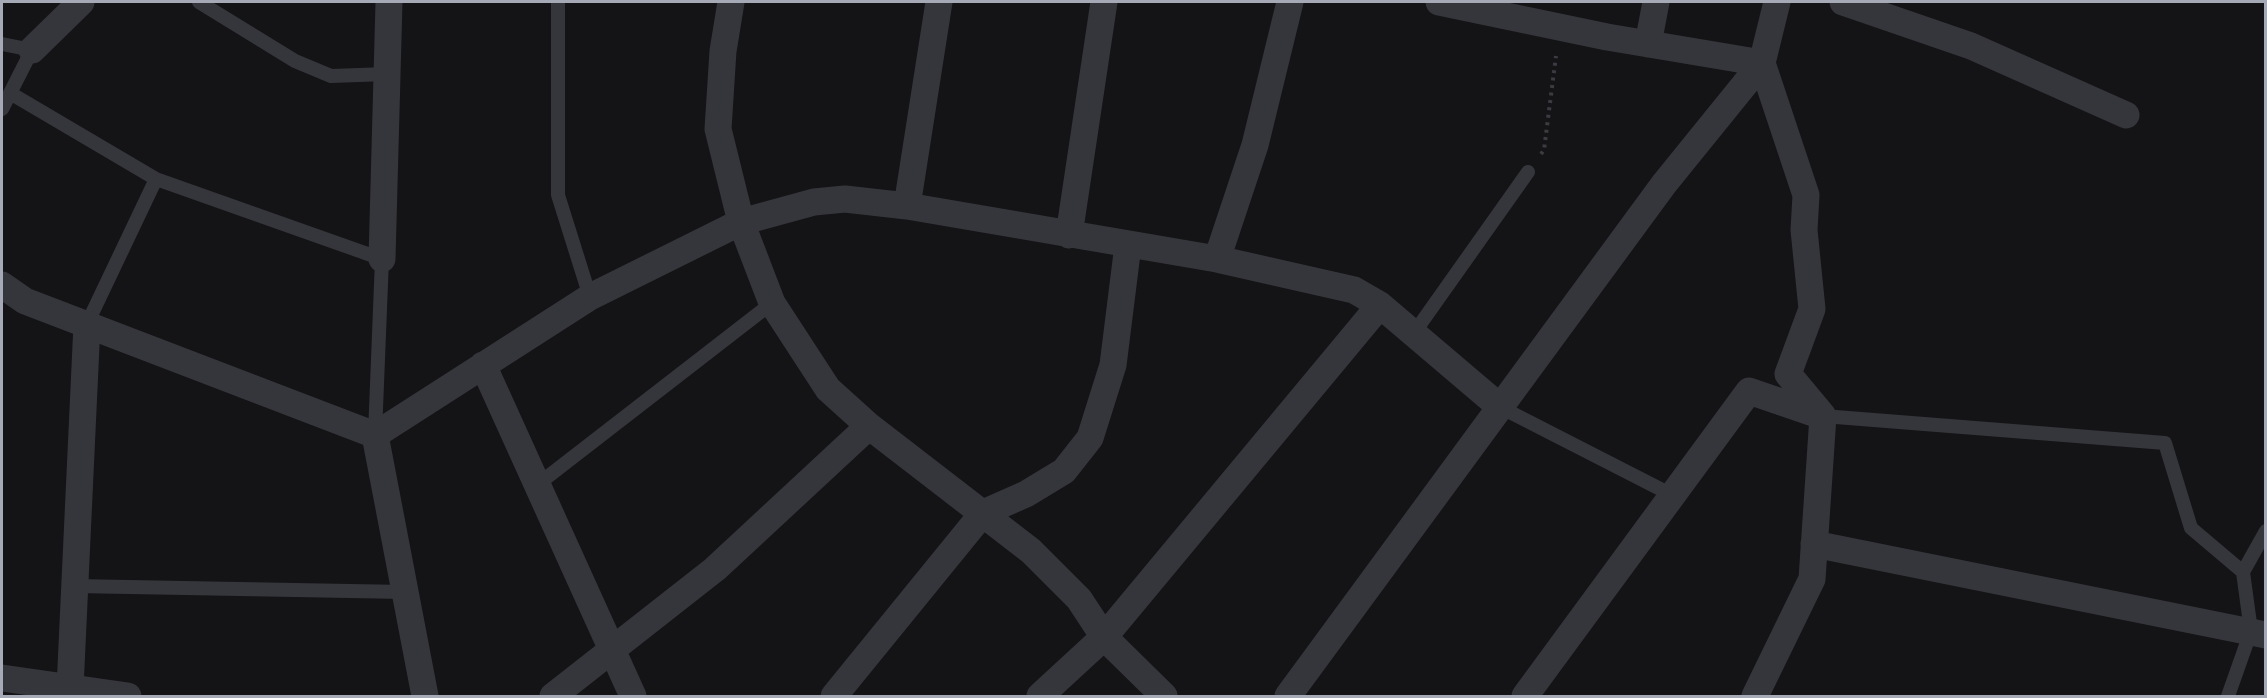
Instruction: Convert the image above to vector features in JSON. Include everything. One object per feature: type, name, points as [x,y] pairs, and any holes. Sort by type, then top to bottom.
[{"type":"street","points":[[32,50],[81,2]]},
{"type":"street","points":[[382,259],[389,2]]},
{"type":"street","points":[[731,2],[723,51],[718,129],[741,222],[772,303],[828,389],[869,426],[1031,551],[1079,599],[1104,637],[1164,696]]},
{"type":"street","points":[[907,206],[939,2]]},
{"type":"street","points":[[1069,235],[1104,2]]},
{"type":"street","points":[[1216,259],[1255,145],[1290,2]]},
{"type":"street","points":[[1648,44],[1656,2]]},
{"type":"street","points":[[1288,696],[1664,184],[1762,63],[1777,2]]},
{"type":"street","points":[[1843,2],[1971,46],[2126,115]]},
{"type":"street","points":[[1452,3],[1560,28],[1762,63]]},
{"type":"street","points":[[1755,696],[1812,579],[1823,417],[1788,374],[1812,309],[1804,230],[1806,195],[1762,63]]},
{"type":"street","points":[[375,435],[590,297],[741,222],[814,202],[844,199],[907,206],[1216,259],[1354,291],[1380,304],[1500,407]]},
{"type":"street","points":[[834,696],[982,513],[1026,494],[1064,471],[1090,438],[1113,365],[1128,245]]},
{"type":"street","points":[[2,285],[25,301],[375,435]]},
{"type":"street","points":[[1040,696],[1104,637],[1380,304]]},
{"type":"street","points":[[70,688],[87,324]]},
{"type":"street","points":[[483,365],[633,696]]},
{"type":"street","points":[[1525,696],[1749,391],[1823,417]]},
{"type":"street","points":[[553,696],[715,569],[869,426]]},
{"type":"street","points":[[375,435],[424,696]]},
{"type":"street","points":[[1814,544],[2258,633]]},
{"type":"street","points":[[2,678],[128,696]]},
{"type":"lane","points":[[199,2],[295,61],[331,76],[387,75]]},
{"type":"lane","points":[[558,2],[558,195],[590,297]]},
{"type":"lane","points":[[2,44],[32,50],[2,109]]},
{"type":"lane","points":[[10,93],[156,179],[382,259],[375,435]]},
{"type":"lane","points":[[1414,333],[1528,172]]},
{"type":"lane","points":[[87,324],[156,179]]},
{"type":"lane","points":[[537,485],[772,303]]},
{"type":"lane","points":[[1500,407],[1672,495]]},
{"type":"lane","points":[[1823,417],[2165,443],[2190,528],[2243,572],[2258,633],[2228,696]]},
{"type":"lane","points":[[2243,572],[2265,531]]},
{"type":"lane","points":[[74,586],[405,592]]},
{"type":"path","points":[[1528,172],[1544,150],[1560,28]]}]
